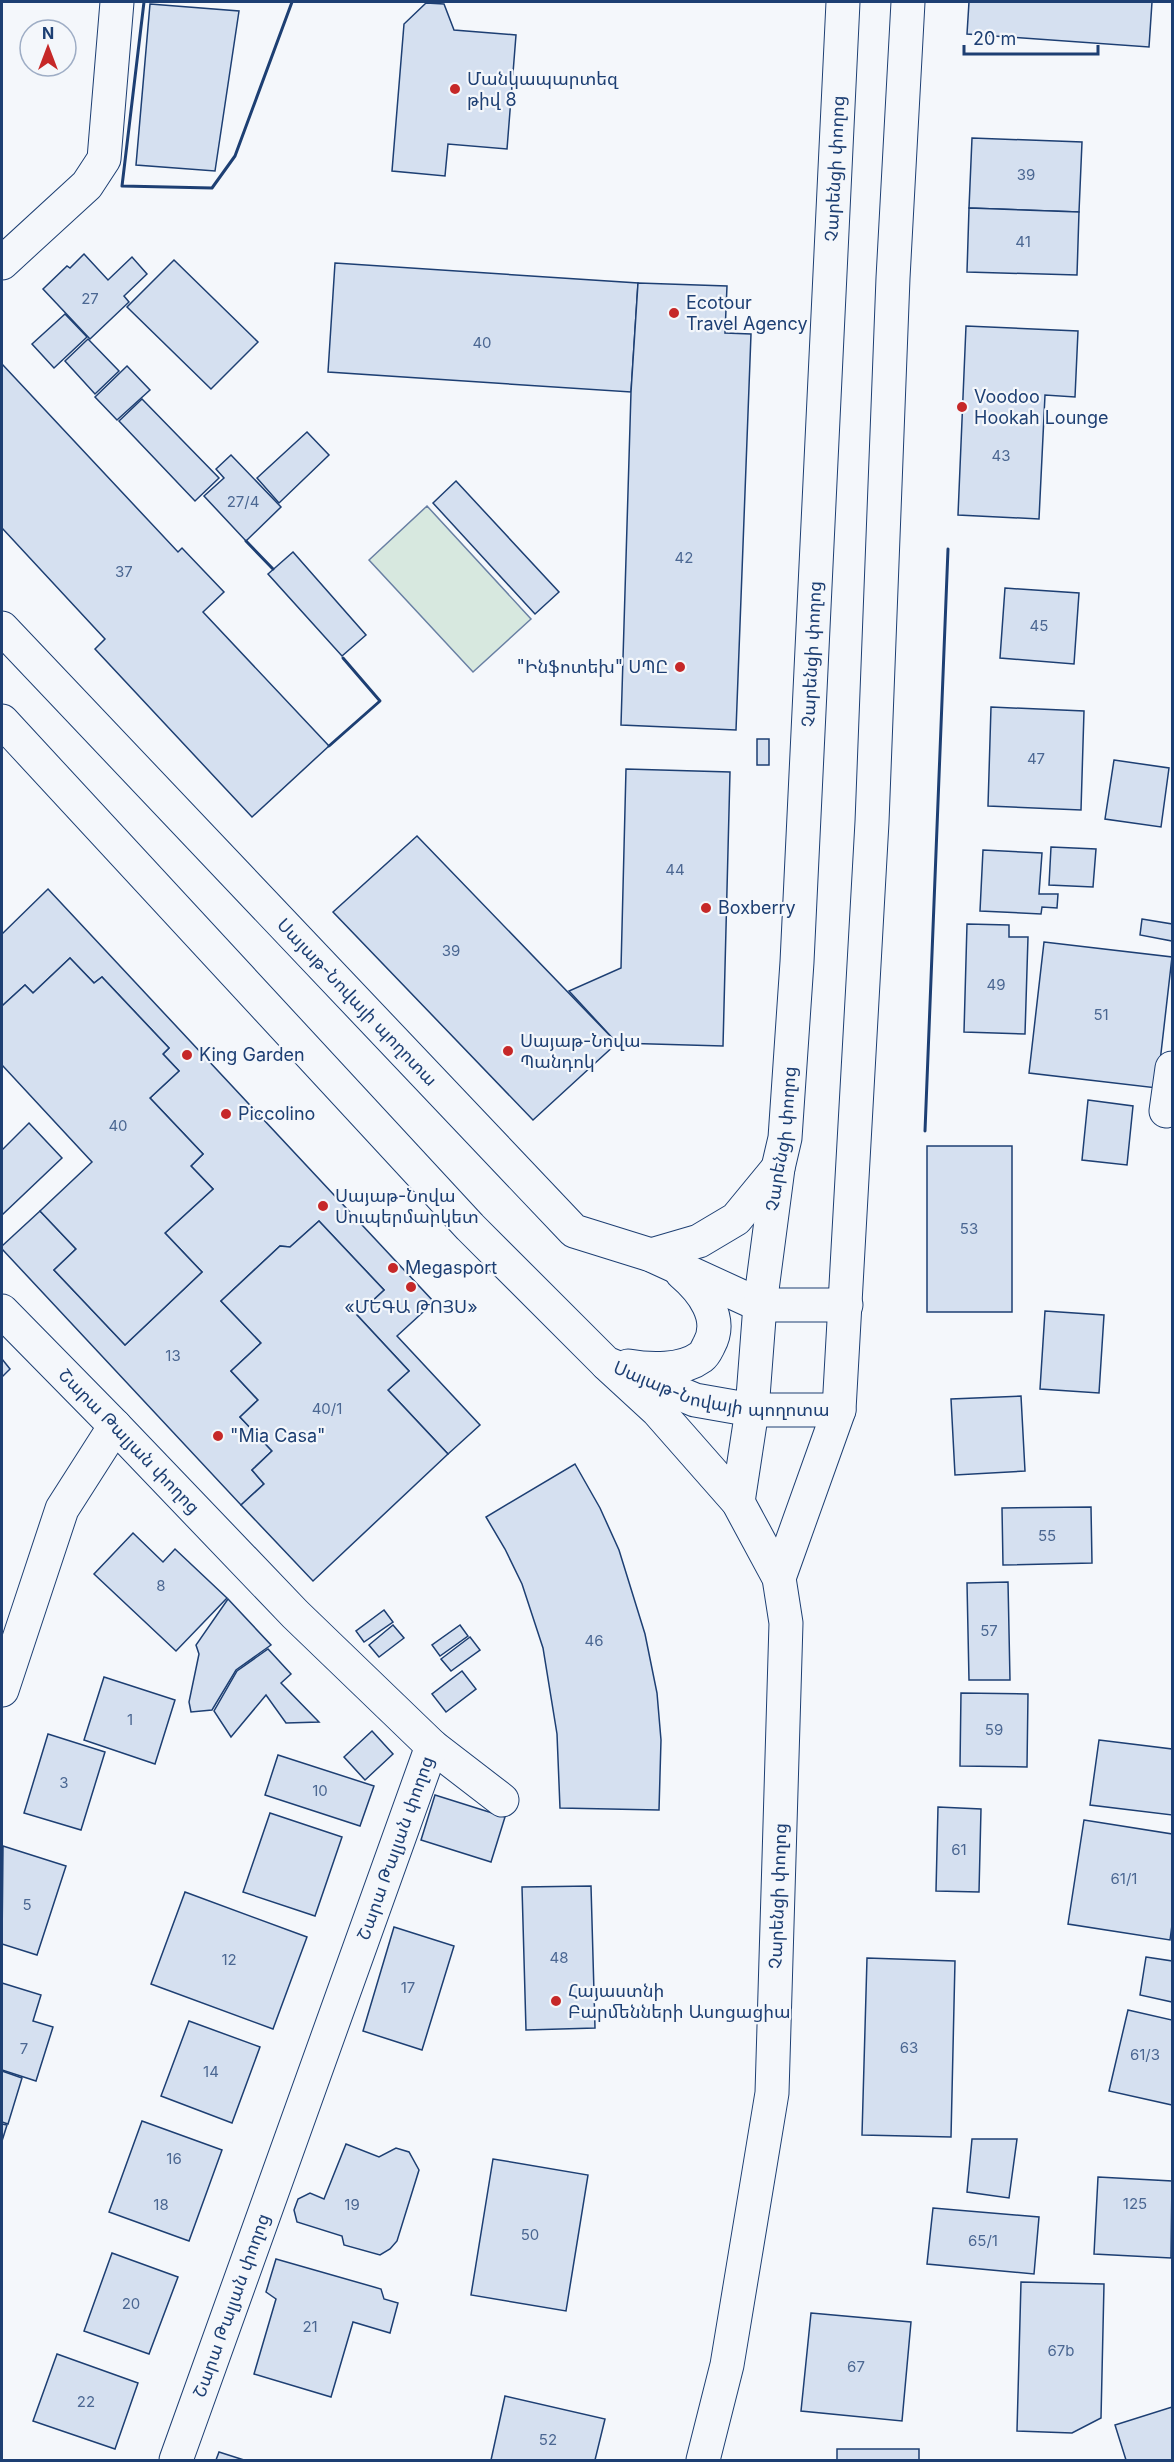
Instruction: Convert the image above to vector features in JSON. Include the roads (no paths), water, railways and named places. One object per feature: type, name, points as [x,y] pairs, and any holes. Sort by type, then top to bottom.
[{"type":"main road","points":[[2,262],[87,185],[104,159],[117,2]]},
{"type":"main road","name":"Չարենցի փողոց","points":[[703,2460],[727,2366],[772,2093],[786,1623],[779,1578],[738,1502],[752,1410],[760,1305],[778,1168],[785,1138],[797,963],[843,2]]},
{"type":"main road","name":"Չարենցի փողոց","points":[[779,1578],[839,1410],[872,822],[893,278],[908,2]]},
{"type":"main road","name":"Սայաթ-Նովայի պողոտա","points":[[2,628],[574,1231],[661,1259],[760,1305]]},
{"type":"main road","name":"Սայաթ-Նովայի պողոտա","points":[[2,721],[470,1227],[606,1363],[657,1410],[738,1502]]},
{"type":"main road","points":[[1166,1111],[1173,1068]]},
{"type":"main road","points":[[606,1363],[641,1368],[661,1368],[684,1364],[703,1356],[712,1340],[714,1321],[708,1301],[692,1281],[661,1259],[736,1219],[778,1168]]},
{"type":"main road","points":[[760,1305],[846,1305]]},
{"type":"main road","name":"Շարա Թալյան փողոց","points":[[2,1311],[295,1614],[432,1746],[176,2460]]},
{"type":"main road","name":"Սայաթ-Նովայի պողոտա","points":[[606,1363],[695,1400],[752,1410],[839,1410]]},
{"type":"main road","points":[[2,1690],[62,1509],[115,1426]]},
{"type":"main road","points":[[432,1746],[502,1800]]},
{"type":"place","name":"Մանկապարտեզ թիվ 8","points":[[455,89]]},
{"type":"place","name":"Ecotour Travel Agency","points":[[674,313]]},
{"type":"place","name":"Voodoo Hookah Lounge","points":[[962,407]]},
{"type":"place","name":"\"Ինֆոտեխ\" ՍՊԸ","points":[[680,667]]},
{"type":"place","name":"Boxberry","points":[[706,908]]},
{"type":"place","name":"Սայաթ-Նովա Պանդոկ","points":[[508,1051]]},
{"type":"place","name":"King Garden","points":[[187,1055]]},
{"type":"place","name":"Piccolino","points":[[226,1114]]},
{"type":"place","name":"Սայաթ-Նովա Սուպերմարկետ","points":[[323,1206]]},
{"type":"place","name":"Megasport","points":[[393,1268]]},
{"type":"place","name":"«ՄԵԳԱ ԹՈՅՍ»","points":[[411,1287]]},
{"type":"place","name":"\"Mia Casa\"","points":[[218,1436]]},
{"type":"place","name":"Հայաստնի Բարմենների Ասոցացիա","points":[[556,2001]]}]
